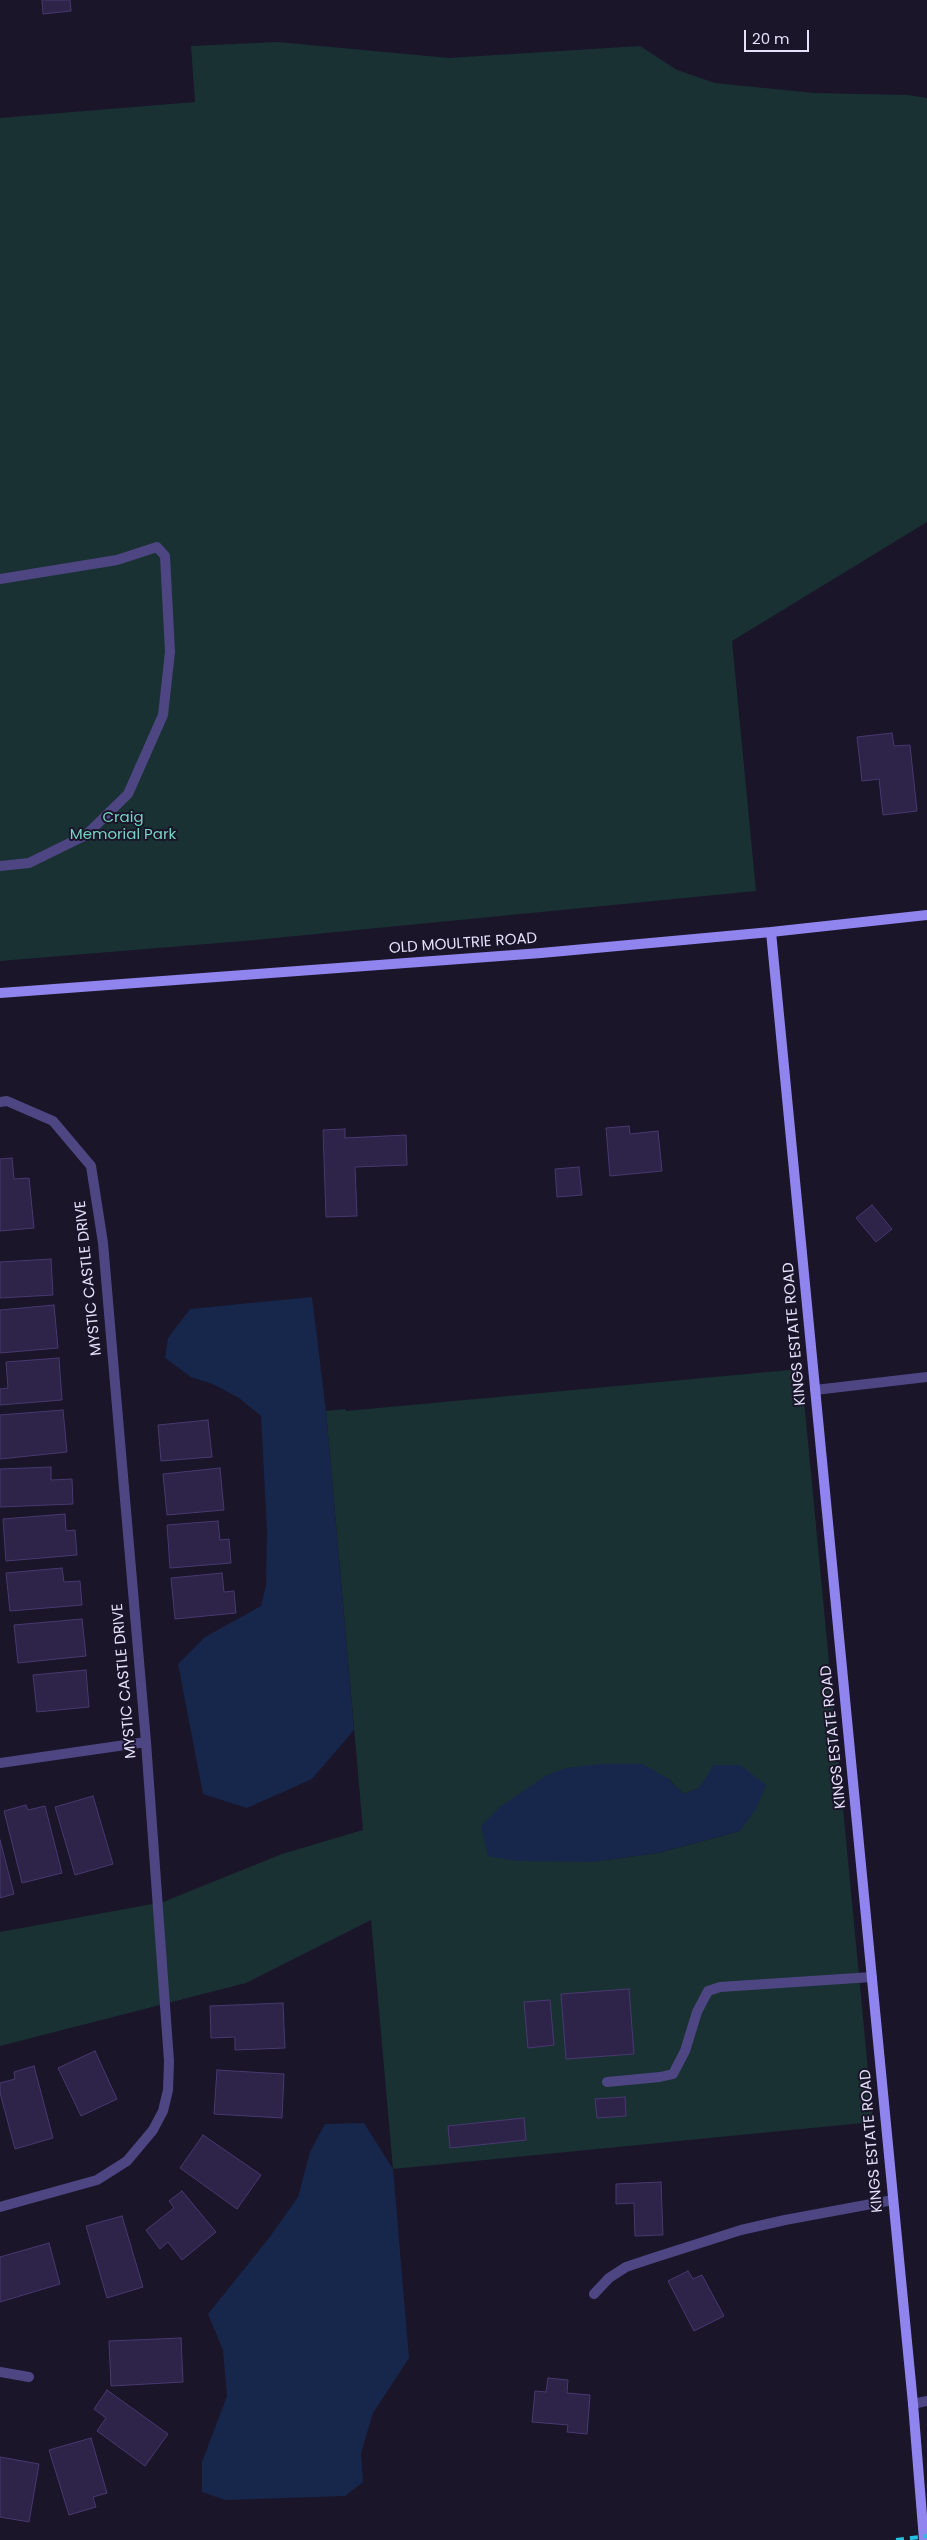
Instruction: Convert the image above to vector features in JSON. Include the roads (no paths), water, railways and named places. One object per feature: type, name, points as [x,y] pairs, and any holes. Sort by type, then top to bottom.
[{"type":"street","points":[[0,579],[117,560],[157,547],[165,556],[170,652],[163,715],[128,794],[86,834],[29,863],[0,866]]},
{"type":"street","name":"OLD MOULTRIE ROAD","points":[[0,993],[541,953],[771,932],[927,915]]},
{"type":"street","name":"KINGS ESTATE ROAD","points":[[771,932],[913,2404],[924,2540]]},
{"type":"street","name":"MYSTIC CASTLE DRIVE","points":[[0,1102],[7,1101],[54,1121],[91,1166],[103,1243],[146,1742],[169,2062],[168,2090],[163,2111],[140,2145],[126,2161],[113,2171],[88,2183],[0,2207]]},
{"type":"street","points":[[815,1390],[927,1377]]},
{"type":"street","points":[[0,1763],[146,1742]]},
{"type":"street","points":[[607,2082],[660,2077],[672,2074],[685,2051],[700,2005],[708,1992],[720,1986],[872,1977]]},
{"type":"street","points":[[594,2294],[609,2278],[626,2267],[741,2230],[893,2200]]},
{"type":"street","points":[[0,2372],[29,2377]]},
{"type":"street","points":[[913,2404],[927,2401]]},
{"type":"water","points":[[312,1297],[326,1411],[354,1730],[312,1779],[247,1808],[203,1794],[178,1664],[205,1637],[261,1606],[266,1586],[267,1530],[261,1416],[239,1398],[213,1384],[191,1377],[165,1358],[168,1338],[190,1309]]},
{"type":"water","points":[[602,1764],[643,1764],[667,1778],[684,1794],[699,1788],[714,1765],[740,1765],[766,1785],[756,1809],[740,1831],[658,1853],[592,1862],[517,1861],[488,1856],[481,1826],[500,1807],[547,1775],[566,1768]]},
{"type":"water","points":[[364,2123],[393,2169],[409,2358],[373,2413],[361,2453],[363,2482],[345,2496],[225,2500],[202,2492],[202,2462],[227,2396],[223,2350],[208,2314],[269,2238],[298,2197],[310,2152],[325,2124]]},
{"type":"railway","points":[[896,2540],[927,2536]]},
{"type":"park label","name":"Craig Memorial Park","points":[[123,826]]}]
